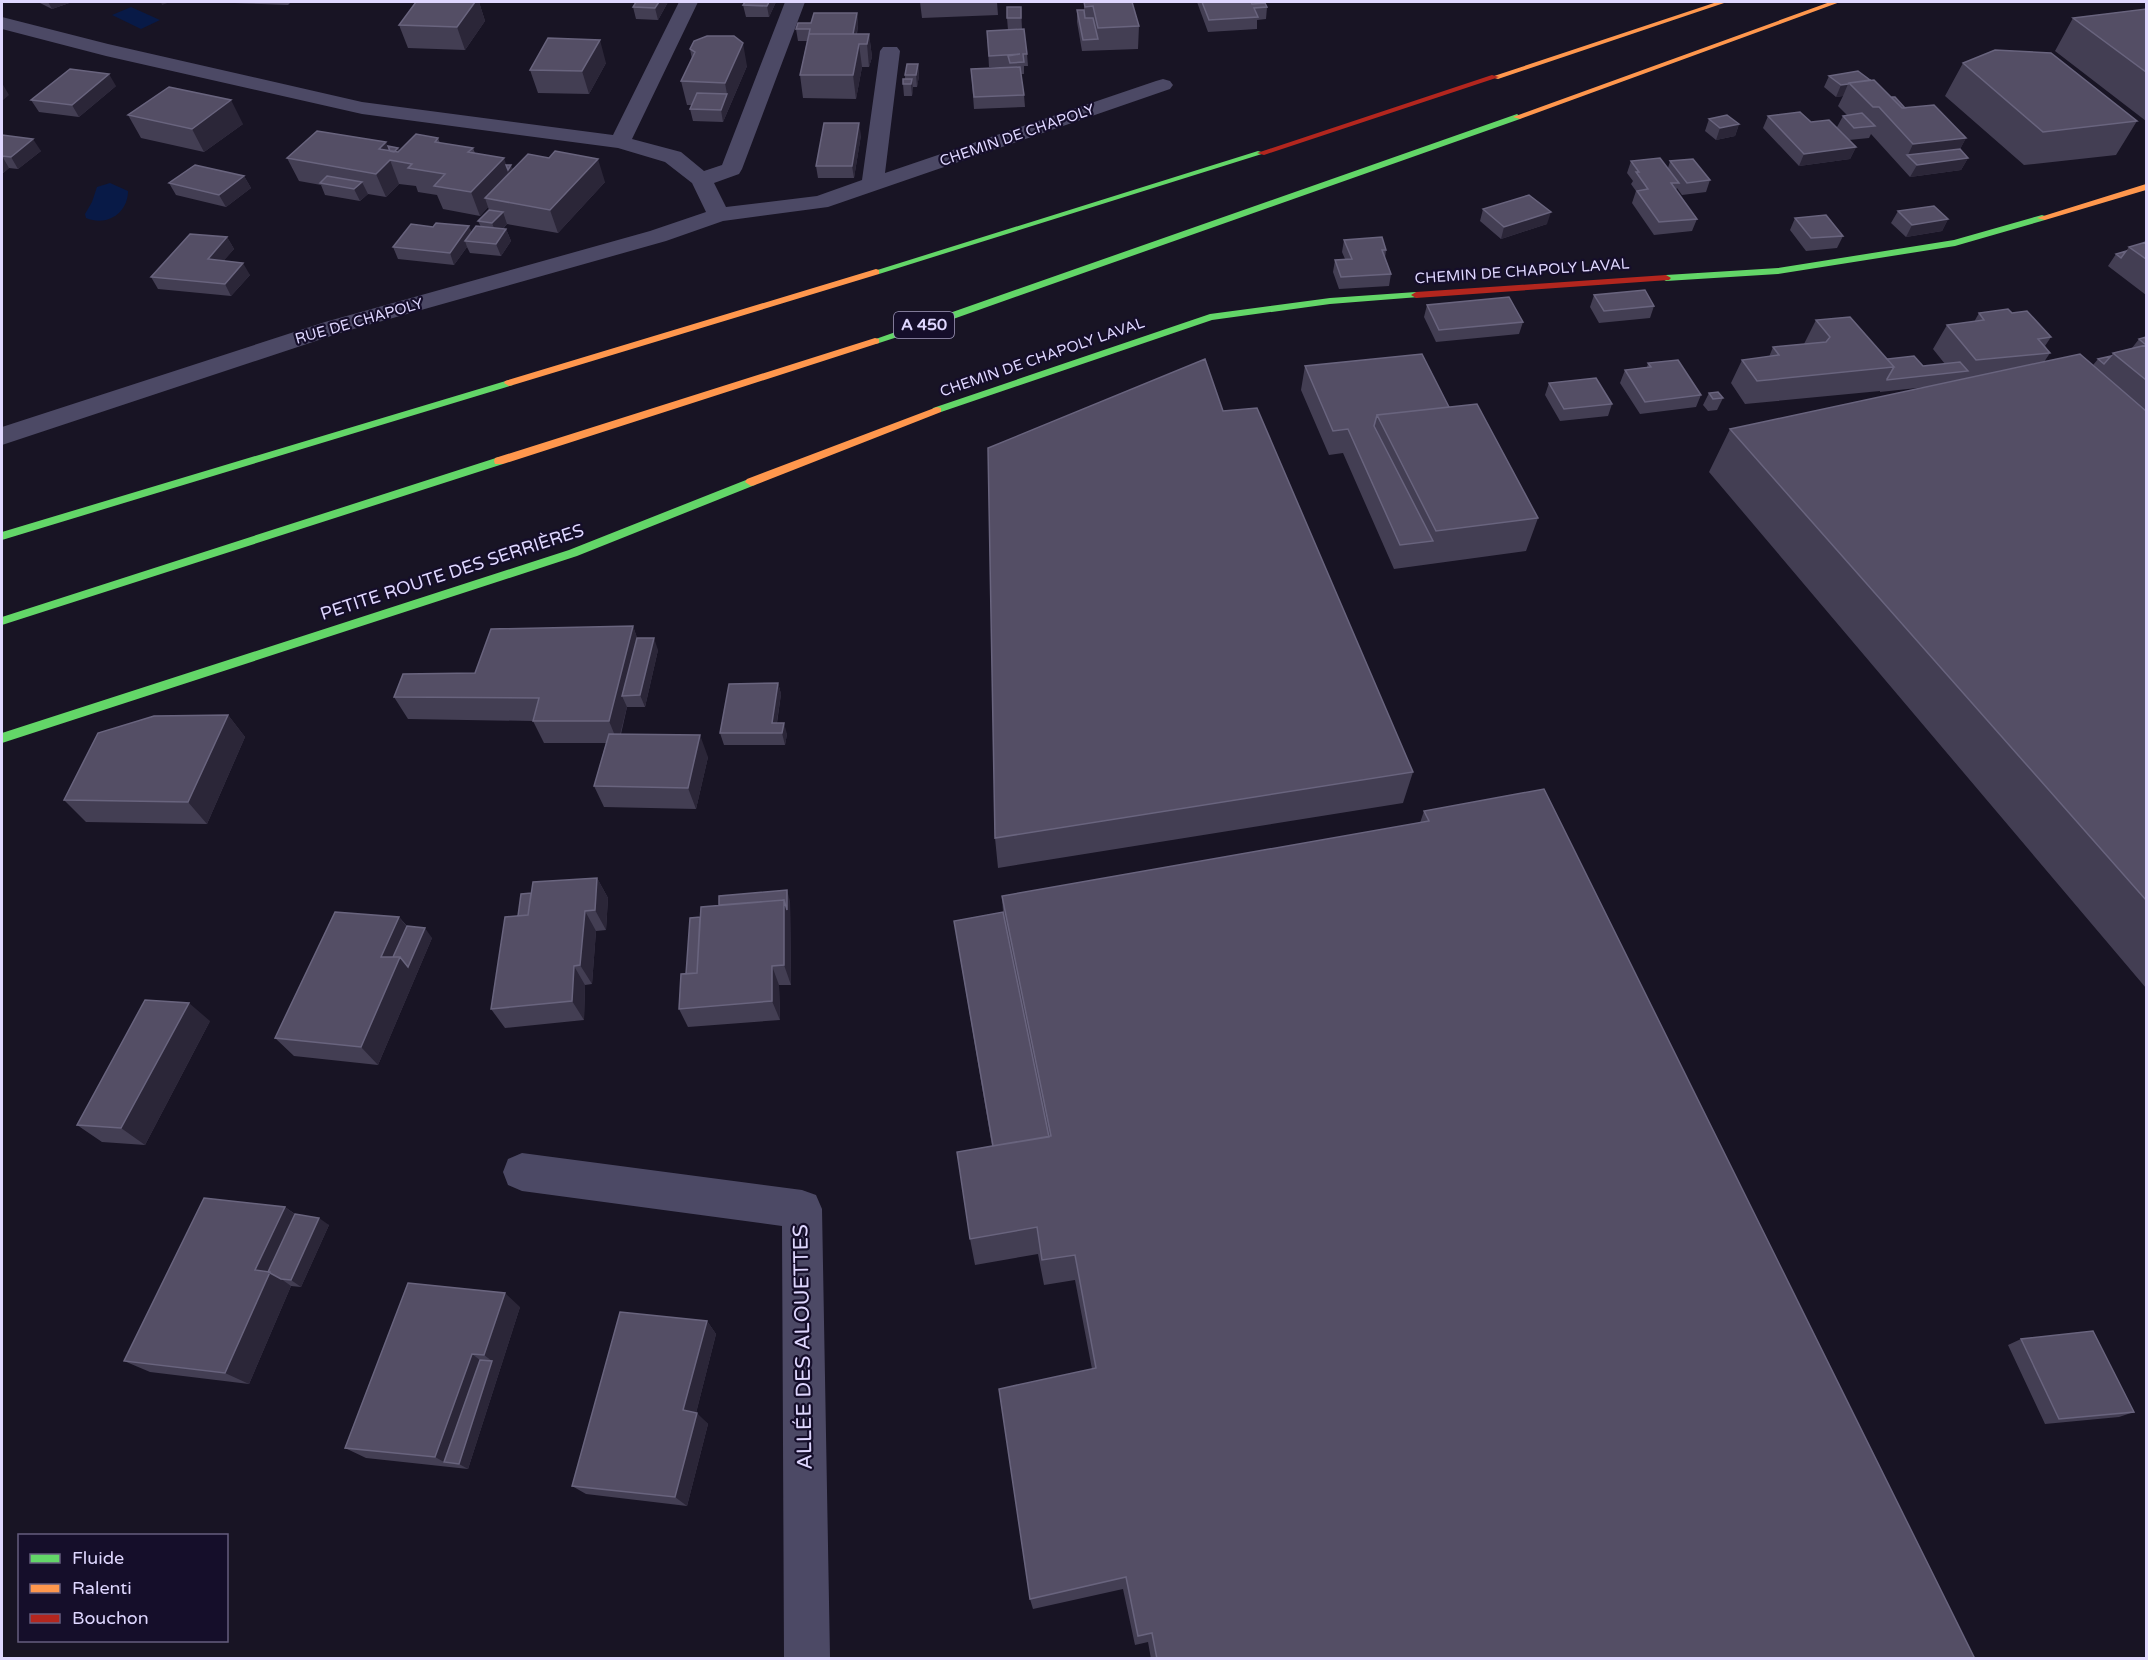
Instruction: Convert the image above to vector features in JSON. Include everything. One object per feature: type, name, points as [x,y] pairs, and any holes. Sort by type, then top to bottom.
[{"type":"main road","points":[[2,536],[996,235],[1381,115],[1723,2]]},
{"type":"main road","name":"A 450","points":[[2,621],[952,316],[1836,2]]},
{"type":"main road","name":"CHEMIN DE CHAPOLY LAVAL","points":[[907,420],[1210,317],[1330,301],[1778,271],[1955,243],[2146,187]]},
{"type":"main road","name":"PETITE ROUTE DES SERRIÈRES","points":[[2,738],[573,553],[907,420]]},
{"type":"street","points":[[620,142],[688,2]]},
{"type":"street","points":[[701,180],[731,169],[795,2]]},
{"type":"street","points":[[2,23],[106,50],[362,108],[620,142],[673,157],[701,180],[719,215]]},
{"type":"street","points":[[872,185],[890,51]]},
{"type":"street","name":"CHEMIN DE CHAPOLY","points":[[872,185],[1163,85]]},
{"type":"street","name":"RUE DE CHAPOLY","points":[[2,436],[334,327],[658,236],[719,215],[820,202],[872,185]]},
{"type":"street","name":"ALLÉE DES ALOUETTES","points":[[522,1172],[802,1209],[807,1659]]},
{"type":"water","points":[[131,7],[160,20],[141,29],[112,15]]},
{"type":"water","points":[[110,183],[128,191],[127,199],[120,212],[101,221],[86,218],[85,214],[97,187]]},
{"type":"building","points":[[416,2],[475,2],[457,27],[399,25]]},
{"type":"building","points":[[636,2],[659,2],[655,8],[633,7]]},
{"type":"building","points":[[745,2],[769,2],[767,6],[743,5]]},
{"type":"building","points":[[1084,2],[1132,2],[1139,26],[1098,28],[1093,6],[1085,7]]},
{"type":"building","points":[[1202,2],[1265,3],[1267,7],[1254,8],[1258,17],[1209,20]]},
{"type":"building","points":[[1007,7],[1021,7],[1021,18],[1007,18]]},
{"type":"building","points":[[2146,9],[2146,72],[2073,18]]},
{"type":"building","points":[[1077,10],[1084,10],[1085,18],[1093,18],[1098,39],[1083,40]]},
{"type":"building","points":[[814,13],[857,13],[853,34],[809,34],[810,29],[796,29],[798,23],[811,23]]},
{"type":"building","points":[[1024,29],[1027,54],[1023,54],[1024,62],[1010,63],[1008,56],[1020,54],[989,56],[987,31]]},
{"type":"building","points":[[809,34],[869,34],[867,44],[859,44],[853,75],[800,75]]},
{"type":"building","points":[[707,36],[734,36],[743,43],[725,83],[681,81],[695,52],[690,49],[694,41]]},
{"type":"building","points":[[548,38],[600,40],[582,71],[530,70]]},
{"type":"building","points":[[1995,50],[2051,53],[2137,121],[2043,132],[1963,63]]},
{"type":"building","points":[[907,64],[918,64],[916,75],[905,75]]},
{"type":"building","points":[[1020,67],[1024,95],[974,97],[971,69]]},
{"type":"building","points":[[70,69],[109,74],[72,105],[31,100]]},
{"type":"building","points":[[1858,71],[1870,80],[1841,85],[1829,76]]},
{"type":"building","points":[[903,79],[912,79],[911,84],[903,84]]},
{"type":"building","points":[[1874,80],[1902,108],[1934,105],[1966,138],[1913,144],[1879,107],[1873,107],[1849,83]]},
{"type":"building","points":[[169,87],[231,100],[192,129],[128,115]]},
{"type":"building","points":[[697,93],[727,94],[721,110],[690,109]]},
{"type":"building","points":[[1891,97],[1895,97],[1905,108],[1902,108]]},
{"type":"building","points":[[1800,112],[1811,122],[1829,120],[1856,147],[1804,154],[1768,116]]},
{"type":"building","points":[[1862,113],[1875,126],[1854,128],[1843,116]]},
{"type":"building","points":[[1727,115],[1739,124],[1720,128],[1709,119]]},
{"type":"building","points":[[824,123],[859,123],[852,166],[816,166]]},
{"type":"building","points":[[317,131],[386,142],[379,149],[398,152],[416,134],[438,138],[435,142],[473,148],[468,152],[504,158],[471,192],[434,186],[445,174],[408,168],[412,164],[390,160],[376,174],[287,158]]},
{"type":"building","points":[[2,135],[33,139],[11,157],[2,156]]},
{"type":"building","points":[[388,146],[398,148],[394,152],[390,151]]},
{"type":"building","points":[[1960,149],[1968,158],[1917,165],[1907,155]]},
{"type":"building","points":[[555,151],[598,159],[550,210],[485,198],[528,154],[549,158]]},
{"type":"building","points":[[1660,158],[1679,183],[1671,183],[1697,219],[1659,222],[1637,191],[1648,189],[1631,161]]},
{"type":"building","points":[[1693,159],[1710,180],[1687,183],[1670,161]]},
{"type":"building","points":[[195,165],[244,176],[219,195],[169,183]]},
{"type":"building","points":[[327,176],[362,182],[354,189],[320,183]]},
{"type":"building","points":[[1529,195],[1551,212],[1504,227],[1483,209]]},
{"type":"building","points":[[1934,206],[1948,219],[1912,225],[1898,211]]},
{"type":"building","points":[[489,210],[503,212],[492,223],[478,221]]},
{"type":"building","points":[[1826,215],[1843,236],[1811,238],[1795,218]]},
{"type":"building","points":[[436,223],[469,226],[450,253],[393,247],[411,224],[433,227]]},
{"type":"building","points":[[476,226],[506,229],[496,244],[465,241]]},
{"type":"building","points":[[190,234],[227,237],[208,259],[243,263],[225,284],[151,277]]},
{"type":"building","points":[[1382,237],[1386,250],[1382,250],[1391,274],[1341,277],[1335,260],[1352,259],[1344,240]]},
{"type":"building","points":[[2146,242],[2146,259],[2129,247]]},
{"type":"building","points":[[2126,251],[2121,258],[2116,254]]},
{"type":"building","points":[[1645,290],[1654,306],[1604,311],[1594,295]]},
{"type":"building","points":[[1509,297],[1523,322],[1439,330],[1427,305]]},
{"type":"building","points":[[2008,309],[2012,313],[2027,311],[2051,337],[2038,339],[2050,353],[1976,360],[1947,325],[1984,320],[1979,313]]},
{"type":"building","points":[[1850,317],[1894,367],[1757,381],[1742,360],[1779,355],[1773,347],[1826,342],[1830,337],[1816,320]]},
{"type":"building","points":[[2146,337],[2146,345],[2139,339]]},
{"type":"building","points":[[2146,345],[2146,380],[2113,353]]},
{"type":"building","points":[[1422,354],[1449,407],[1377,415],[1374,426],[1433,541],[1400,545],[1348,429],[1333,431],[1305,366]]},
{"type":"building","points":[[2080,354],[2146,411],[2146,900],[1730,429]]},
{"type":"building","points":[[1914,356],[1923,366],[1960,362],[1968,371],[1887,380],[1894,367],[1887,359]]},
{"type":"building","points":[[2111,356],[2104,364],[2098,359]]},
{"type":"building","points":[[1205,359],[1223,411],[1257,408],[1413,772],[995,838],[988,448]]},
{"type":"building","points":[[1678,360],[1701,395],[1645,402],[1625,370],[1651,367],[1648,363]]},
{"type":"building","points":[[1596,378],[1612,404],[1564,409],[1549,383]]},
{"type":"building","points":[[1718,392],[1723,398],[1713,399],[1709,393]]},
{"type":"building","points":[[1477,404],[1538,518],[1436,531],[1377,415]]},
{"type":"building","points":[[633,626],[609,721],[533,721],[539,698],[394,697],[403,674],[475,673],[491,629]]},
{"type":"building","points":[[637,638],[654,638],[640,695],[622,696]]},
{"type":"building","points":[[778,683],[772,723],[784,723],[782,733],[720,733],[729,684]]},
{"type":"building","points":[[228,715],[188,802],[64,800],[98,733],[154,716]]},
{"type":"building","points":[[609,734],[700,735],[688,788],[594,786]]},
{"type":"building","points":[[1544,789],[1975,1659],[1157,1659],[1152,1633],[1138,1636],[1126,1577],[1030,1599],[999,1389],[1096,1368],[1075,1255],[1042,1260],[1037,1227],[970,1239],[957,1152],[1051,1136],[1002,896],[1429,821],[1424,811]]},
{"type":"building","points":[[597,878],[595,910],[585,911],[580,965],[574,966],[572,1001],[491,1009],[505,917],[528,915],[533,882]]},
{"type":"building","points":[[787,890],[787,910],[784,900],[719,905],[719,896]]},
{"type":"building","points":[[531,893],[528,915],[518,916],[521,894]]},
{"type":"building","points":[[784,900],[784,965],[772,966],[772,1001],[679,1009],[681,974],[697,973],[701,907]]},
{"type":"building","points":[[335,912],[399,917],[381,957],[400,957],[361,1047],[275,1038]]},
{"type":"building","points":[[1003,912],[1049,1137],[993,1146],[954,921]]},
{"type":"building","points":[[700,917],[697,973],[686,974],[690,918]]},
{"type":"building","points":[[407,926],[425,928],[408,967],[400,957],[393,957]]},
{"type":"building","points":[[145,1000],[189,1003],[121,1128],[77,1125]]},
{"type":"building","points":[[204,1198],[285,1207],[255,1270],[270,1272],[225,1373],[124,1361]]},
{"type":"building","points":[[295,1214],[319,1218],[291,1280],[281,1279],[268,1272]]},
{"type":"building","points":[[408,1283],[505,1293],[484,1355],[472,1354],[435,1457],[345,1448]]},
{"type":"building","points":[[620,1312],[707,1321],[683,1410],[697,1413],[675,1497],[572,1486]]},
{"type":"building","points":[[2093,1331],[2134,1412],[2059,1419],[2021,1339]]},
{"type":"building","points":[[480,1360],[492,1361],[459,1464],[444,1462]]},
{"type":"traffic: fast","points":[[875,341],[1517,117]]},
{"type":"traffic: fast","points":[[876,272],[1261,153]]},
{"type":"traffic: fast","points":[[1666,278],[1778,271],[1955,243],[2042,218]]},
{"type":"traffic: fast","points":[[937,410],[1210,317],[1330,301],[1416,295]]},
{"type":"traffic: fast","points":[[2,536],[509,383]]},
{"type":"traffic: fast","points":[[2,621],[499,461]]},
{"type":"traffic: fast","points":[[2,738],[573,553],[751,482]]},
{"type":"traffic: slow","points":[[1495,77],[1723,2]]},
{"type":"traffic: slow","points":[[1517,117],[1836,2]]},
{"type":"traffic: slow","points":[[2042,218],[2146,187]]},
{"type":"traffic: slow","points":[[509,383],[876,272]]},
{"type":"traffic: slow","points":[[499,461],[875,341]]},
{"type":"traffic: slow","points":[[751,482],[937,410]]},
{"type":"traffic: jam","points":[[1261,153],[1495,77]]},
{"type":"traffic: jam","points":[[1416,295],[1666,278]]}]
